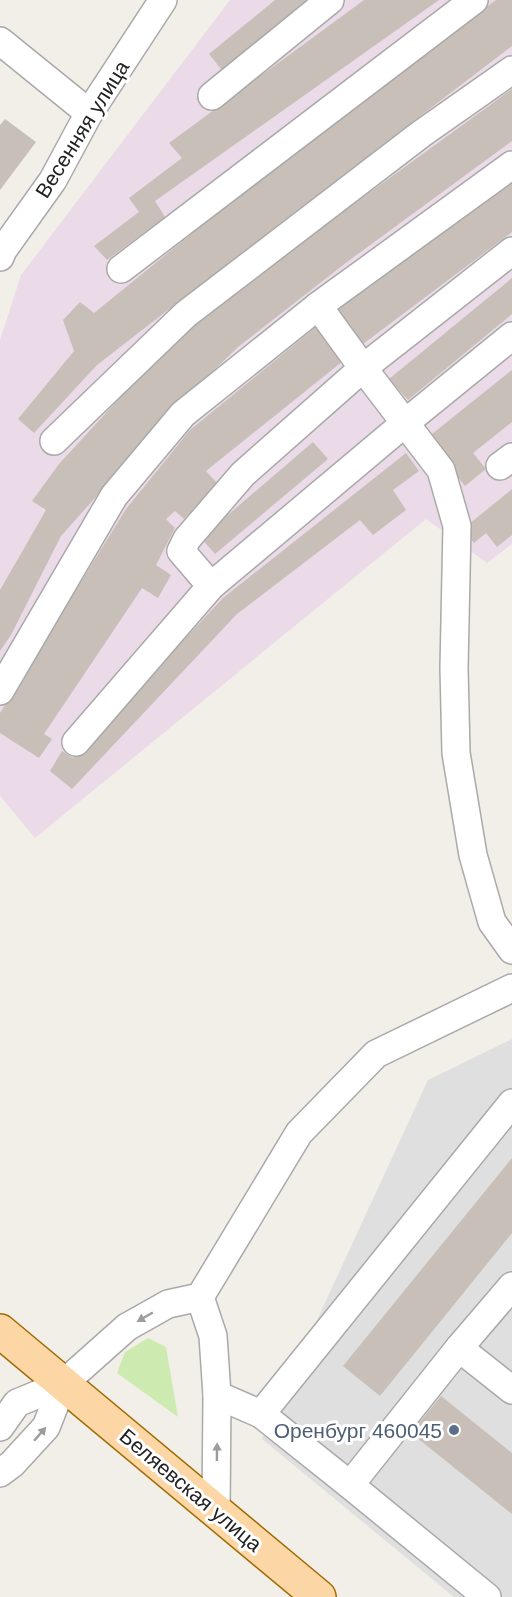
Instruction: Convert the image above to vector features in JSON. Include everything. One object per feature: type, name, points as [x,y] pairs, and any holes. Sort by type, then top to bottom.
[{"type":"main road","name":"Беляевская улица","points":[[0,1331],[319,1597]]},
{"type":"street","name":"Весенняя улица","points":[[0,257],[53,180],[89,113],[163,0]]},
{"type":"street","points":[[212,96],[330,0]]},
{"type":"street","points":[[121,269],[474,0]]},
{"type":"street","points":[[0,41],[89,113]]},
{"type":"street","points":[[54,441],[186,314],[422,135],[512,70]]},
{"type":"street","points":[[0,691],[114,496],[183,414],[318,306],[512,165]]},
{"type":"street","points":[[210,586],[181,551],[187,538],[243,474],[363,368],[512,250]]},
{"type":"street","points":[[318,306],[441,470],[457,526],[454,668],[456,753],[473,855],[492,922],[512,950]]},
{"type":"street","points":[[76,742],[210,586],[512,336]]},
{"type":"street","points":[[0,1426],[17,1403],[63,1384],[127,1328],[168,1304],[200,1297],[299,1133],[376,1054],[512,988]]},
{"type":"street","points":[[261,1414],[512,1103]]},
{"type":"street","points":[[350,1485],[459,1348],[512,1286]]},
{"type":"street","points":[[200,1297],[213,1336],[218,1395],[216,1510]]},
{"type":"street","points":[[459,1348],[512,1390]]},
{"type":"street","points":[[0,1473],[12,1464],[46,1427],[63,1384]]},
{"type":"street","points":[[218,1395],[261,1414],[487,1597]]},
{"type":"shaded area","points":[[230,0],[512,0],[512,544],[487,563],[426,519],[35,838],[0,796],[0,340],[21,275]]},
{"type":"shaded area","points":[[512,1039],[512,1597],[454,1597],[262,1439],[428,1080]]},
{"type":"green space","points":[[148,1338],[166,1347],[178,1417],[117,1373],[125,1352]]},
{"type":"building","points":[[275,0],[316,0],[225,74],[209,54]]},
{"type":"building","points":[[364,0],[439,0],[155,201],[165,217],[107,260],[94,246],[139,212],[129,198],[182,158],[169,143]]},
{"type":"building","points":[[496,0],[512,0],[512,46],[97,365],[34,433],[18,419],[74,351],[63,320],[80,302],[94,313],[243,192],[263,172]]},
{"type":"building","points":[[512,89],[512,141],[347,262],[238,347],[176,407],[61,536],[11,635],[0,651],[0,590],[46,510],[32,501],[59,464],[139,377],[206,314]]},
{"type":"building","points":[[5,119],[36,142],[0,190],[0,125]]},
{"type":"building","points":[[512,178],[512,232],[363,344],[337,307]]},
{"type":"building","points":[[512,278],[512,314],[408,400],[389,379]]},
{"type":"building","points":[[316,327],[343,361],[206,471],[217,483],[184,519],[175,511],[166,519],[175,528],[156,565],[171,575],[158,598],[142,588],[44,734],[52,739],[39,758],[0,733],[0,713],[126,509],[190,430]]},
{"type":"building","points":[[512,370],[512,422],[473,453],[486,469],[465,486],[427,438]]},
{"type":"building","points":[[313,442],[328,459],[215,554],[201,538]]},
{"type":"building","points":[[406,453],[419,471],[393,490],[406,510],[373,535],[360,520],[237,614],[72,789],[50,771],[62,751],[73,758],[223,598]]},
{"type":"building","points":[[512,489],[512,535],[497,547],[486,533],[474,543],[463,529]]},
{"type":"building","points":[[512,1158],[512,1233],[380,1396],[343,1366]]},
{"type":"building","points":[[441,1396],[512,1453],[512,1514],[411,1433]]},
{"type":"place","name":"Оренбург 460045","points":[[454,1430]]}]
